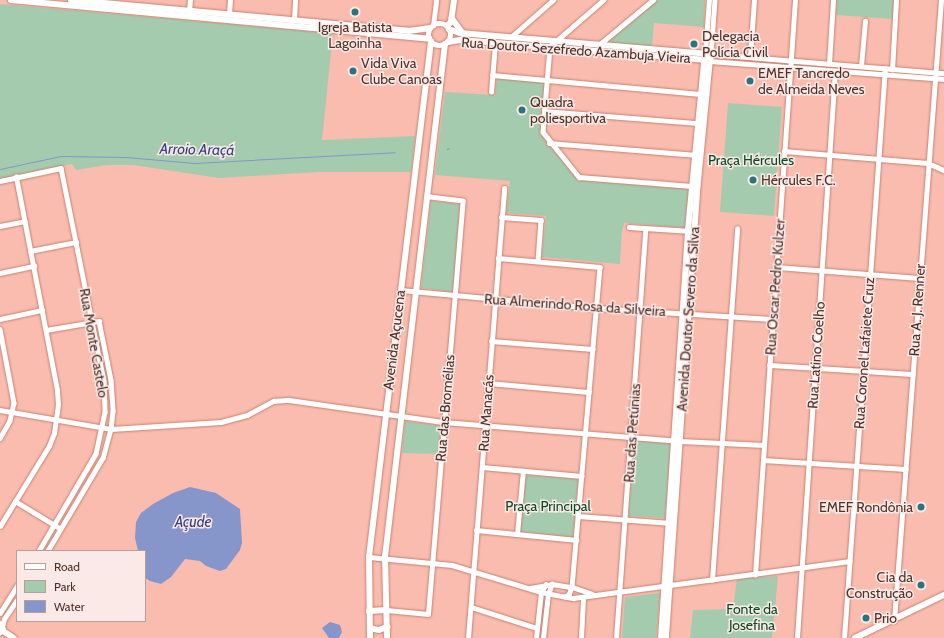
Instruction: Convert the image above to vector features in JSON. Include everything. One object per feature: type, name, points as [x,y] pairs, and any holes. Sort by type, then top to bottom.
[{"type":"main road","points":[[11,0],[43,1],[430,41],[438,46],[447,43],[451,36],[448,28],[452,18],[454,0]]},
{"type":"main road","points":[[71,0],[409,30],[432,27],[440,24],[448,28]]},
{"type":"main road","points":[[452,18],[463,33]]},
{"type":"main road","points":[[430,41],[432,27]]},
{"type":"main road","name":"Rua Doutor Sezefredo Azambuja Vieira","points":[[448,28],[463,33],[708,53]]},
{"type":"main road","name":"Rua Doutor Sezefredo Azambuja Vieira","points":[[447,43],[460,40],[707,60]]},
{"type":"main road","name":"Avenida Açucena","points":[[370,638],[369,557],[384,412],[401,290],[430,41]]},
{"type":"main road","name":"Avenida Açucena","points":[[387,638],[385,558],[447,43]]},
{"type":"main road","points":[[661,57],[662,50]]},
{"type":"main road","name":"Avenida Doutor Severo da Silva","points":[[686,314],[688,230],[694,154],[700,94],[708,53]]},
{"type":"main road","name":"Avenida Doutor Severo da Silva","points":[[666,638],[667,586],[671,523],[686,314],[701,155],[707,60]]},
{"type":"main road","name":"Avenida Doutor Severo da Silva","points":[[661,638],[667,586]]},
{"type":"main road","points":[[855,638],[894,621],[944,595]]},
{"type":"main road","points":[[369,611],[387,610]]},
{"type":"main road","points":[[370,628],[379,630],[387,627]]},
{"type":"main road","points":[[1,630],[5,638]]},
{"type":"main road","points":[[1,630],[14,638]]},
{"type":"street","points":[[189,11],[190,0]]},
{"type":"street","points":[[229,14],[230,0]]},
{"type":"street","points":[[294,20],[295,0]]},
{"type":"street","points":[[432,27],[436,0]]},
{"type":"street","points":[[511,37],[553,0]]},
{"type":"street","points":[[604,0],[550,47],[543,132],[549,143],[579,177],[692,186]]},
{"type":"street","name":"Avenida Doutor Severo da Silva","points":[[708,53],[707,31],[709,0]]},
{"type":"street","name":"Avenida Doutor Severo da Silva","points":[[708,53],[713,31],[716,0]]},
{"type":"street","points":[[750,57],[754,0]]},
{"type":"street","name":"Rua Oscar Pedro Kulzer","points":[[754,574],[795,0]]},
{"type":"street","points":[[829,64],[833,0]]},
{"type":"street","points":[[892,75],[896,0]]},
{"type":"street","name":"Rua A. J. Renner","points":[[894,621],[941,0]]},
{"type":"street","points":[[600,44],[651,1]]},
{"type":"street","points":[[861,66],[865,21]]},
{"type":"street","points":[[707,31],[713,31]]},
{"type":"street","points":[[491,92],[495,43]]},
{"type":"street","name":"Rua Doutor Sezefredo Azambuja Vieira","points":[[708,53],[944,73]]},
{"type":"street","name":"Rua Doutor Sezefredo Azambuja Vieira","points":[[707,60],[944,79]]},
{"type":"street","name":"Rua Coronel Lafaiete Cruz","points":[[844,638],[885,68]]},
{"type":"street","name":"Rua Latino Coelho","points":[[797,638],[835,71]]},
{"type":"street","points":[[492,75],[700,94]]},
{"type":"street","points":[[544,111],[698,123]]},
{"type":"street","points":[[549,143],[701,155]]},
{"type":"street","points":[[784,151],[928,163],[944,170]]},
{"type":"street","name":"Rua Monte Castelo","points":[[16,177],[61,168],[104,382],[103,428],[90,467],[40,550]]},
{"type":"street","points":[[0,181],[16,177],[57,390],[57,420],[49,446],[0,526]]},
{"type":"street","name":"Rua Manacás","points":[[468,638],[504,188]]},
{"type":"street","name":"Rua das Bromélias","points":[[387,610],[428,614],[463,201],[428,197]]},
{"type":"street","points":[[501,216],[541,220],[538,261]]},
{"type":"street","points":[[0,226],[25,221]]},
{"type":"street","points":[[629,227],[695,231]]},
{"type":"street","name":"Rua das Petúnias","points":[[616,638],[632,438],[645,229]]},
{"type":"street","points":[[712,580],[737,229]]},
{"type":"street","points":[[30,251],[76,242]]},
{"type":"street","points":[[498,258],[600,267],[572,587],[569,595],[563,597]]},
{"type":"street","points":[[0,273],[34,266]]},
{"type":"street","points":[[776,267],[920,278]]},
{"type":"street","name":"Rua Almerindo Rosa da Silveira","points":[[401,290],[596,308],[772,319]]},
{"type":"street","points":[[0,318],[42,310]]},
{"type":"street","name":"Rua Monte Castelo","points":[[49,550],[97,472],[111,429],[111,380],[99,321],[92,322]]},
{"type":"street","points":[[46,330],[92,322]]},
{"type":"street","points":[[0,329],[13,395],[13,412],[0,438]]},
{"type":"street","points":[[491,341],[593,350]]},
{"type":"street","points":[[769,365],[913,374]]},
{"type":"street","points":[[488,383],[590,392]]},
{"type":"street","points":[[0,410],[111,429],[221,422],[236,418],[273,402],[282,400],[384,412],[444,422],[632,438],[764,445]]},
{"type":"street","points":[[763,460],[906,469]]},
{"type":"street","points":[[482,467],[582,476]]},
{"type":"street","points":[[517,534],[523,471]]},
{"type":"street","points":[[15,501],[62,529]]},
{"type":"street","points":[[578,516],[671,523]]},
{"type":"street","points":[[476,530],[577,540]]},
{"type":"street","points":[[369,557],[432,563],[473,571],[548,594],[563,597],[583,598],[592,594],[619,592],[850,562]]},
{"type":"street","points":[[529,589],[546,584],[552,584],[572,587],[592,594]]},
{"type":"street","points":[[536,638],[541,592],[546,584]]},
{"type":"street","points":[[543,638],[548,594],[552,584]]},
{"type":"street","points":[[0,613],[16,588]]},
{"type":"street","points":[[581,638],[583,598]]},
{"type":"street","points":[[1,630],[4,619],[16,601]]},
{"type":"street","points":[[471,607],[537,628]]},
{"type":"green space","points":[[655,0],[705,0],[704,27],[654,23],[652,46],[605,43]]},
{"type":"green space","points":[[837,0],[894,0],[893,19],[836,15]]},
{"type":"green space","points":[[0,4],[333,33],[322,140],[415,136],[411,172],[318,172],[219,178],[133,165],[107,165],[76,170],[72,164],[0,179]]},
{"type":"green space","points":[[497,78],[544,82],[541,135],[577,179],[689,188],[686,228],[625,223],[622,230],[620,264],[542,257],[546,216],[506,213],[510,181],[435,175],[445,92],[495,95]]},
{"type":"green space","name":"Praça Hércules","points":[[728,103],[782,107],[774,216],[720,212]]},
{"type":"green space","points":[[431,201],[460,204],[453,292],[421,288]]},
{"type":"green space","points":[[405,421],[441,426],[439,454],[402,453]]},
{"type":"green space","points":[[634,440],[671,442],[665,518],[628,516]]},
{"type":"green space","name":"Praça Principal","points":[[524,475],[578,479],[573,537],[519,532]]},
{"type":"green space","name":"Fonte da Josefina","points":[[778,576],[772,638],[690,638],[693,610],[733,609],[737,579]]},
{"type":"green space","points":[[660,593],[656,638],[622,638],[625,597]]},
{"type":"water","name":"Açude","points":[[190,487],[216,493],[240,509],[242,543],[240,550],[226,569],[220,571],[206,566],[200,561],[185,559],[171,577],[161,584],[146,579],[146,550],[138,550],[135,538],[136,522],[141,513],[153,504],[173,493]]},
{"type":"water","points":[[330,622],[340,625],[342,632],[339,638],[329,638],[322,628]]},
{"type":"waterway","name":"Arroio Araçá","points":[[0,169],[61,156],[126,157],[195,163],[395,152]]},
{"type":"place","name":"Igreja Batista Lagoinha","points":[[355,12]]},
{"type":"place","name":"Delegacia Polícia Civil","points":[[694,44]]},
{"type":"place","name":"Vida Viva Clube Canoas","points":[[353,71]]},
{"type":"place","name":"EMEF Tancredo de Almeida Neves","points":[[750,81]]},
{"type":"place","name":"Quadra poliesportiva","points":[[522,110]]},
{"type":"place","name":"Hércules F.C.","points":[[753,180]]},
{"type":"place","name":"EMEF Rondônia","points":[[921,507]]},
{"type":"place","name":"Cia da Construção","points":[[921,585]]},
{"type":"place","name":"Prio","points":[[866,618]]}]
